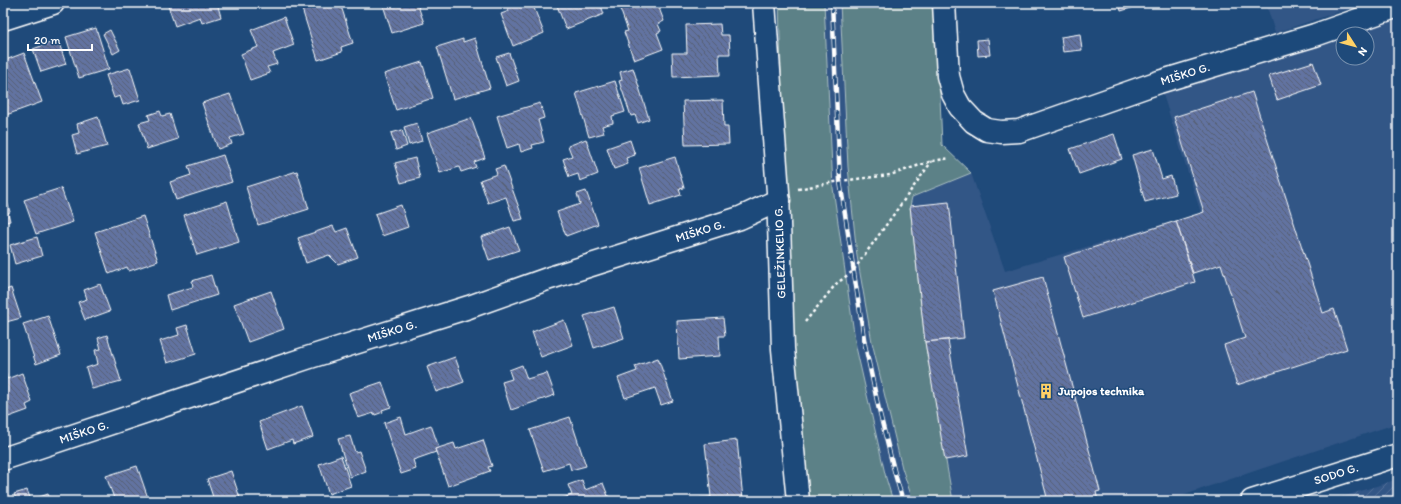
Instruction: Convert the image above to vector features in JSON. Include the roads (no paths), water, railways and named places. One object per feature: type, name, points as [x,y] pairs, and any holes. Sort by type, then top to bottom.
[{"type":"street","points":[[3,19],[53,3]]},
{"type":"street","name":"GELEŽINKELIO G.","points":[[764,3],[779,196],[783,348],[798,501]]},
{"type":"street","name":"MIŠKO G.","points":[[944,3],[948,76],[953,94],[960,107],[974,122],[987,130],[1002,132],[1019,131],[1158,82],[1315,35],[1398,6]]},
{"type":"street","name":"MIŠKO G.","points":[[3,459],[307,358],[469,307],[550,278],[740,218],[779,196]]},
{"type":"street","name":"SODO G.","points":[[1252,501],[1398,455]]},
{"type":"railway","points":[[832,3],[840,181],[865,345],[879,410],[903,501]]},
{"type":"place","name":"Jupojos technika","points":[[1046,391]]}]
